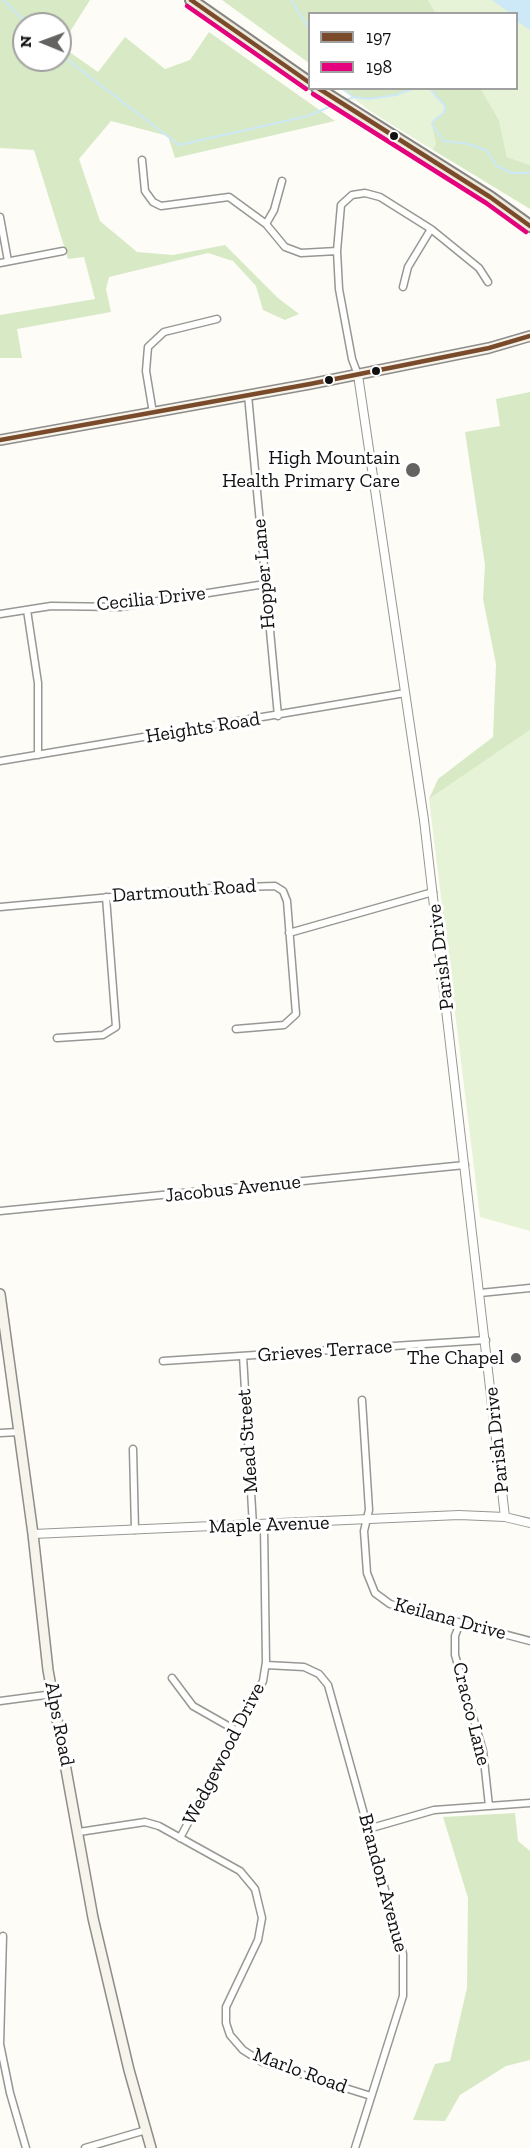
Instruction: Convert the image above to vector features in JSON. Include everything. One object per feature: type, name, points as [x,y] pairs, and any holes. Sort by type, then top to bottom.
[{"type":"main road","points":[[191,0],[308,82]]},
{"type":"main road","points":[[320,90],[490,197],[530,226]]},
{"type":"main road","points":[[0,440],[358,375],[489,348],[530,336]]},
{"type":"main road","name":"Alps Road","points":[[0,1294],[53,1694],[99,1944],[151,2148]]},
{"type":"street","points":[[142,160],[145,191],[153,202],[161,206],[229,197],[266,224],[285,247],[301,253],[337,250]]},
{"type":"street","points":[[266,224],[274,210],[282,181]]},
{"type":"street","points":[[358,375],[341,299],[337,250],[341,205],[352,195],[365,193],[380,197],[431,229],[479,267],[488,282]]},
{"type":"street","points":[[0,217],[8,261]]},
{"type":"street","points":[[403,287],[408,267],[431,229]]},
{"type":"street","points":[[0,263],[63,252]]},
{"type":"street","points":[[153,414],[146,370],[148,347],[164,332],[217,319]]},
{"type":"street","name":"Parish Drive","points":[[358,375],[415,748],[505,1517],[530,1523]]},
{"type":"street","name":"Hopper Lane","points":[[248,395],[278,716]]},
{"type":"street","name":"Cecilia Drive","points":[[0,614],[51,606],[120,607],[266,584]]},
{"type":"street","points":[[27,610],[38,683],[38,755]]},
{"type":"street","name":"Heights Road","points":[[0,761],[405,693]]},
{"type":"street","name":"Dartmouth Road","points":[[0,907],[266,884],[275,886],[286,896],[289,933]]},
{"type":"street","points":[[236,1029],[277,1027],[293,1018],[296,1010],[289,933],[433,892]]},
{"type":"street","points":[[57,1038],[103,1035],[116,1027],[106,897]]},
{"type":"street","name":"Jacobus Avenue","points":[[0,1211],[465,1165]]},
{"type":"street","points":[[480,1293],[530,1288]]},
{"type":"street","name":"Grieves Terrace","points":[[163,1361],[486,1340]]},
{"type":"street","name":"Mead Street","points":[[243,1356],[254,1526]]},
{"type":"street","name":"Keilana Drive","points":[[362,1400],[369,1510],[364,1531],[367,1573],[375,1593],[390,1604],[530,1641]]},
{"type":"street","points":[[0,1433],[19,1432]]},
{"type":"street","points":[[133,1449],[135,1530]]},
{"type":"street","name":"Maple Avenue","points":[[33,1534],[264,1526],[459,1515],[505,1517]]},
{"type":"street","name":"Wedgewood Drive","points":[[180,1838],[263,1681],[266,1665],[264,1526]]},
{"type":"street","name":"Cracco Lane","points":[[460,1623],[456,1636],[455,1655],[483,1751],[489,1806]]},
{"type":"street","name":"Brandon Avenue","points":[[266,1665],[304,1667],[324,1679],[368,1828],[405,1968],[403,1996],[355,2148]]},
{"type":"street","points":[[172,1678],[200,1711],[237,1731]]},
{"type":"street","points":[[0,1701],[53,1694]]},
{"type":"street","points":[[368,1828],[434,1810],[530,1803]]},
{"type":"street","name":"Marlo Road","points":[[79,1832],[145,1822],[233,1865],[249,1880],[260,1900],[261,1929],[226,2007],[228,2029],[236,2043],[262,2062],[371,2096]]},
{"type":"street","points":[[3,1936],[0,2044],[10,2093],[26,2148]]},
{"type":"street","points":[[85,2148],[146,2130]]},
{"type":"green space","points":[[0,0],[90,0],[72,29],[72,12],[12,12],[12,72],[72,72],[72,54],[98,72],[125,37],[165,69],[190,60],[209,32],[335,121],[175,158],[168,136],[111,121],[79,159],[100,221],[137,252],[173,255],[225,245],[278,298],[299,314],[285,320],[263,310],[256,286],[233,261],[208,253],[109,277],[106,289],[111,312],[17,329],[22,358],[0,358],[0,315],[95,299],[84,257],[68,259],[34,150],[0,148]]},
{"type":"green space","points":[[222,0],[428,0],[435,12],[308,12],[308,62]]},
{"type":"green space","points":[[428,0],[530,0],[530,165],[507,157],[499,120],[482,90],[518,90],[518,12],[435,12]]},
{"type":"green space","points":[[342,90],[396,95],[412,90],[431,90],[445,106],[444,113],[434,120],[436,143],[433,150],[373,113]]},
{"type":"green space","points":[[343,90],[412,90],[368,99],[354,97]]},
{"type":"green space","points":[[431,90],[482,90],[499,120],[507,157],[530,165],[530,209],[433,150],[436,143],[432,125],[434,120],[444,113],[445,106]]},
{"type":"green space","points":[[530,392],[530,730],[429,799],[438,779],[493,737],[496,664],[483,599],[485,565],[465,432],[500,426],[496,399]]},
{"type":"green space","points":[[530,730],[530,1231],[480,1217],[429,799]]},
{"type":"green space","points":[[515,1813],[518,1841],[530,1851],[530,2060],[506,2066],[460,2095],[445,2121],[413,2120],[435,2064],[450,2061],[467,1988],[468,1898],[443,1817]]},
{"type":"water","points":[[492,0],[530,0],[530,30],[518,22],[518,12],[509,12]]},
{"type":"waterway","points":[[3,0],[16,12]]},
{"type":"waterway","points":[[291,0],[308,27]]},
{"type":"waterway","points":[[72,63],[179,145],[308,116],[336,104]]},
{"type":"waterway","points":[[344,90],[354,97],[368,99],[396,95],[410,90]]},
{"type":"waterway","points":[[431,90],[445,106],[444,113],[434,120],[432,125],[444,141],[468,144],[486,150],[497,166],[512,173],[530,173]]},
{"type":"waterway","points":[[344,101],[354,97]]},
{"type":"transit line","name":"197","points":[[191,0],[308,82]]},
{"type":"transit line","name":"198","points":[[187,6],[306,89]]},
{"type":"transit line","name":"197","points":[[321,90],[490,197],[530,226]]},
{"type":"transit line","name":"198","points":[[313,94],[486,203],[526,232]]},
{"type":"transit line","name":"197","points":[[0,440],[310,384],[489,348],[530,336]]},
{"type":"place","name":"High Mountain Health Primary Care","points":[[413,470]]},
{"type":"place","name":"The Chapel","points":[[516,1358]]}]
